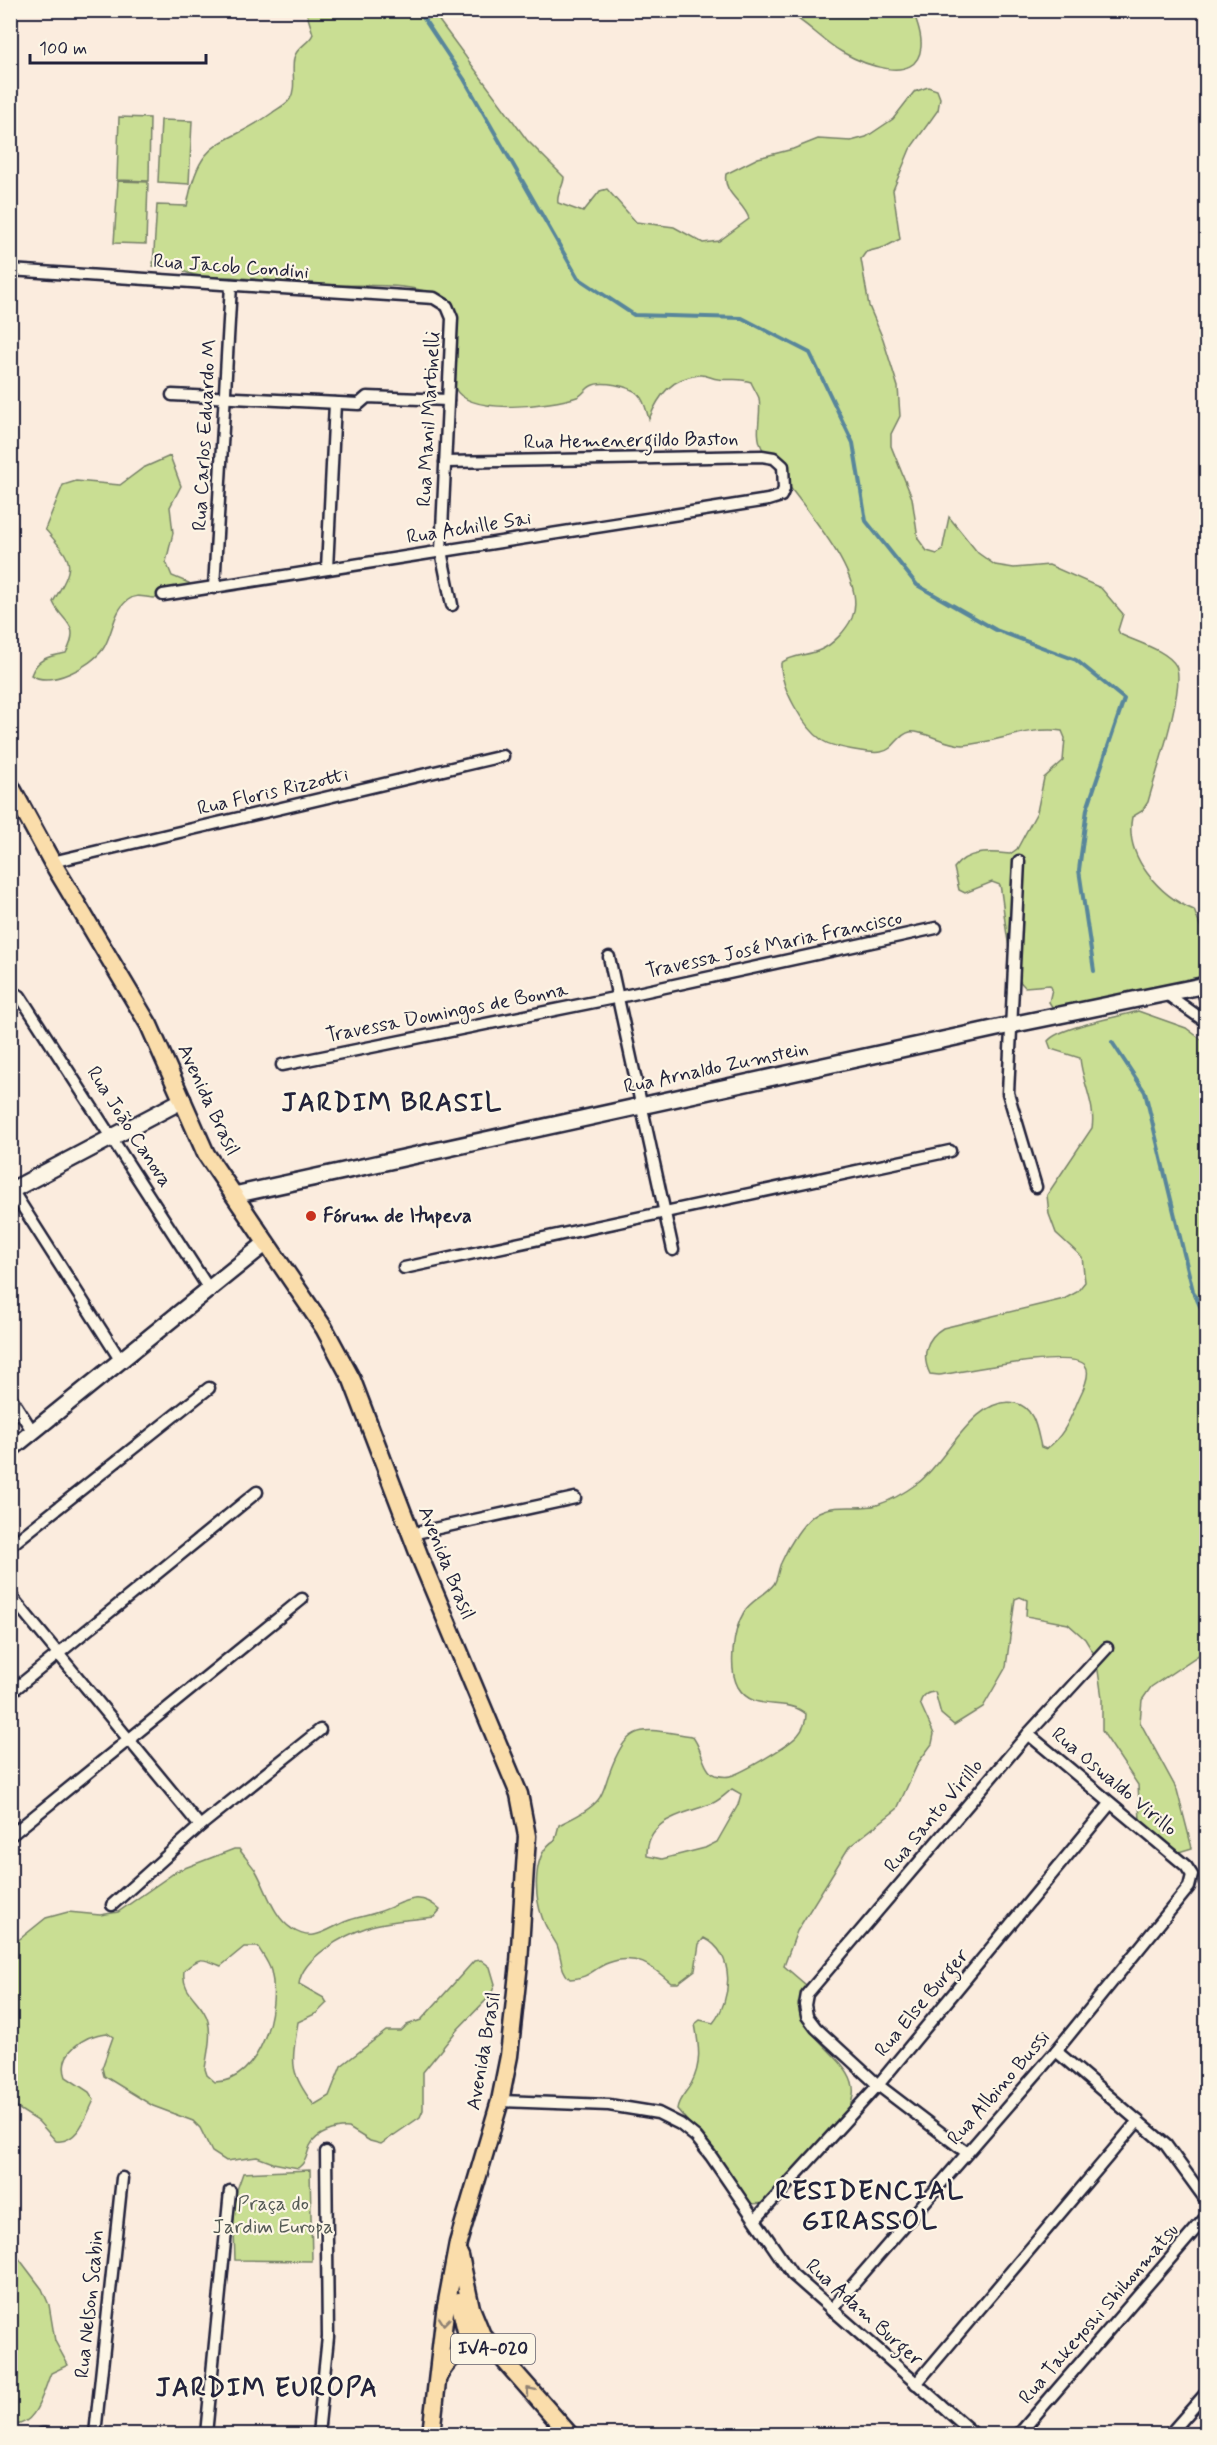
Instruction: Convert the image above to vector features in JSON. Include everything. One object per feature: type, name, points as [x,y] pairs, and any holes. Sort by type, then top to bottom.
[{"type":"main road","name":"Avenida Brasil","points":[[10,785],[52,862],[149,1025],[206,1154],[324,1328],[352,1380],[411,1534],[519,1794],[527,1836],[519,1963],[509,2056],[500,2101],[458,2243],[445,2312],[431,2434]]},
{"type":"main road","points":[[458,2243],[456,2276],[459,2301],[470,2348]]},
{"type":"main road","name":"IVA-020","points":[[458,2243],[471,2308],[482,2334],[569,2434]]},
{"type":"main road","points":[[439,2375],[448,2359],[470,2348],[495,2351]]},
{"type":"street","name":"Rua Jacob Condini","points":[[10,270],[434,298],[447,306]]},
{"type":"street","name":"Rua Carlos Eduardo M","points":[[214,588],[231,285]]},
{"type":"street","name":"Rua Manil Martinelli","points":[[447,306],[452,318],[441,551],[452,605]]},
{"type":"street","points":[[172,395],[359,404],[366,397],[448,400]]},
{"type":"street","points":[[327,569],[335,403]]},
{"type":"street","name":"Rua Hemenergildo Baston","points":[[445,462],[762,456],[774,458],[783,466],[782,496]]},
{"type":"street","name":"Rua Achille Sai","points":[[163,595],[782,496]]},
{"type":"street","name":"Rua Floris Rizzotti","points":[[52,862],[503,756]]},
{"type":"street","points":[[1019,861],[1008,1093],[1036,1187]]},
{"type":"street","name":"Travessa José Maria Francisco","points":[[619,997],[936,928]]},
{"type":"street","points":[[609,957],[673,1250]]},
{"type":"street","name":"Rua Arnaldo Zumstein","points":[[234,1195],[1011,1025],[1168,995],[1205,991]]},
{"type":"street","name":"Rua João Canova","points":[[10,992],[20,996],[209,1289]]},
{"type":"street","points":[[1168,995],[1206,1022]]},
{"type":"street","name":"Travessa Domingos de Bonna","points":[[282,1065],[619,997]]},
{"type":"street","points":[[121,1361],[11,1189],[183,1100]]},
{"type":"street","points":[[404,1268],[950,1151]]},
{"type":"street","points":[[10,1450],[266,1243]]},
{"type":"street","points":[[10,1546],[209,1388]]},
{"type":"street","points":[[10,1396],[33,1432]]},
{"type":"street","points":[[10,1693],[257,1492]]},
{"type":"street","points":[[411,1534],[575,1498]]},
{"type":"street","points":[[10,1595],[200,1826]]},
{"type":"street","points":[[10,1836],[302,1599]]},
{"type":"street","name":"Rua Santo Virillo","points":[[878,2085],[816,2028],[807,2016],[805,2005],[807,1994],[1028,1734],[1107,1648]]},
{"type":"street","points":[[112,1905],[200,1826],[320,1730]]},
{"type":"street","name":"Rua Oswaldo Virillo","points":[[1028,1734],[1186,1866],[1192,1875],[1190,1887]]},
{"type":"street","name":"Rua Else Burger","points":[[756,2220],[878,2085],[1110,1804]]},
{"type":"street","name":"Rua Albino Bussi","points":[[831,2310],[1056,2051],[1190,1887]]},
{"type":"street","points":[[1056,2051],[1166,2145],[1206,2200]]},
{"type":"street","points":[[878,2085],[966,2152]]},
{"type":"street","name":"Rua Adam Burger","points":[[500,2101],[609,2105],[658,2113],[680,2124],[696,2137],[792,2274],[974,2434]]},
{"type":"street","points":[[916,2384],[1138,2121]]},
{"type":"street","points":[[318,2434],[328,2337],[326,2152]]},
{"type":"street","name":"Rua Nelson Scabin","points":[[94,2434],[122,2178]]},
{"type":"street","points":[[206,2434],[230,2191]]},
{"type":"street","name":"Rua Takeyoshi Shihonmatsu","points":[[1019,2434],[1206,2217]]},
{"type":"street","points":[[1170,2434],[1206,2393]]},
{"type":"green space","points":[[306,11],[432,11],[527,140],[564,177],[558,203],[583,212],[600,191],[607,189],[636,222],[674,227],[703,243],[719,241],[749,219],[727,187],[726,174],[758,158],[793,149],[818,139],[851,141],[866,137],[893,119],[914,92],[928,87],[937,90],[940,98],[938,110],[910,149],[893,190],[900,239],[885,247],[866,252],[861,259],[869,306],[883,339],[898,387],[900,416],[891,434],[891,446],[912,498],[918,539],[927,551],[937,554],[942,551],[949,517],[978,553],[995,565],[1014,568],[1049,565],[1101,588],[1123,614],[1118,630],[1120,634],[1166,655],[1176,666],[1177,692],[1168,732],[1148,802],[1142,811],[1132,817],[1131,832],[1139,860],[1147,873],[1169,895],[1194,910],[1206,941],[1206,978],[1054,1010],[1049,1002],[1052,989],[1050,985],[1025,987],[1014,968],[1000,885],[992,882],[965,893],[959,890],[954,868],[959,862],[972,855],[1010,854],[1017,849],[1037,812],[1044,778],[1063,761],[1065,738],[1062,731],[1037,731],[963,745],[910,732],[902,736],[886,751],[876,752],[834,746],[815,735],[808,726],[789,695],[784,683],[781,663],[790,658],[825,648],[834,641],[852,618],[855,599],[849,578],[838,554],[762,448],[758,430],[759,398],[751,382],[716,379],[702,375],[689,377],[667,389],[657,402],[649,419],[644,403],[638,394],[629,389],[608,384],[596,384],[577,397],[549,403],[493,406],[476,403],[463,397],[455,388],[452,380],[449,358],[449,302],[436,295],[404,287],[318,285],[201,276],[185,272],[183,268],[153,266],[157,205],[187,206],[192,183],[207,154],[290,99],[293,89],[294,58],[313,34]]},
{"type":"green space","points":[[785,11],[913,11],[921,38],[921,47],[917,59],[910,66],[887,69],[874,66],[851,57]]},
{"type":"green space","points":[[119,117],[150,118],[149,181],[117,180]]},
{"type":"green space","points":[[161,120],[192,121],[189,184],[158,182]]},
{"type":"green space","points":[[118,181],[148,182],[146,244],[114,243]]},
{"type":"green space","points":[[170,456],[181,486],[170,507],[173,533],[166,562],[172,576],[189,583],[190,589],[159,598],[138,596],[131,598],[119,610],[103,649],[90,662],[59,677],[49,679],[31,675],[40,661],[66,653],[72,635],[69,624],[53,602],[66,579],[68,564],[62,549],[45,529],[63,485],[76,481],[120,485],[143,468]]},
{"type":"green space","points":[[1138,1011],[1186,1028],[1206,1043],[1206,1650],[1151,1687],[1142,1700],[1140,1722],[1177,1790],[1192,1848],[1179,1852],[1140,1820],[1138,1785],[1102,1731],[1102,1698],[1096,1657],[1085,1639],[1068,1624],[1026,1616],[1027,1600],[1020,1597],[1015,1599],[1006,1667],[983,1707],[954,1725],[941,1714],[935,1692],[924,1696],[920,1703],[934,1734],[932,1744],[918,1763],[897,1809],[849,1847],[797,1931],[784,1966],[806,1985],[801,2003],[804,2019],[812,2033],[846,2071],[853,2085],[852,2100],[847,2113],[828,2140],[803,2168],[767,2203],[749,2204],[710,2148],[677,2109],[697,2069],[698,2047],[695,2024],[700,2020],[713,2023],[724,2002],[728,1978],[722,1954],[704,1938],[699,1944],[695,1970],[678,1983],[671,1983],[657,1971],[635,1960],[618,1960],[587,1975],[570,1979],[564,1972],[557,1945],[539,1908],[537,1875],[542,1854],[555,1840],[559,1825],[585,1811],[600,1797],[623,1744],[639,1732],[649,1730],[692,1736],[711,1773],[730,1776],[766,1758],[793,1740],[800,1732],[806,1720],[806,1714],[789,1706],[753,1700],[738,1687],[733,1670],[733,1650],[737,1629],[744,1612],[774,1584],[781,1563],[792,1542],[813,1516],[826,1509],[877,1505],[904,1492],[929,1473],[974,1419],[1000,1403],[1015,1403],[1027,1409],[1034,1421],[1041,1447],[1046,1449],[1063,1432],[1085,1385],[1087,1368],[1085,1365],[1060,1359],[1039,1360],[939,1375],[930,1374],[926,1361],[927,1348],[937,1332],[943,1328],[1064,1299],[1077,1292],[1085,1282],[1082,1257],[1056,1233],[1049,1214],[1047,1195],[1092,1128],[1092,1111],[1080,1058],[1051,1049],[1048,1041],[1076,1027]],"holes":[[[732,1789],[741,1794],[738,1805],[717,1842],[705,1848],[662,1859],[647,1856],[648,1843],[660,1825],[680,1814],[716,1802]]]},
{"type":"green space","points":[[239,1849],[256,1871],[280,1918],[292,1929],[307,1935],[321,1933],[347,1921],[410,1900],[424,1900],[440,1910],[434,1917],[384,1923],[348,1935],[316,1956],[302,1974],[299,1984],[324,1998],[327,2003],[317,2013],[298,2022],[294,2047],[296,2075],[314,2105],[329,2096],[341,2066],[386,2031],[401,2031],[407,2025],[421,2020],[474,1961],[481,1960],[490,1967],[495,1984],[491,1995],[457,2030],[423,2072],[423,2110],[420,2117],[381,2144],[370,2141],[349,2128],[327,2132],[313,2141],[305,2161],[298,2168],[257,2157],[226,2161],[212,2152],[200,2128],[193,2121],[153,2106],[104,2076],[102,2068],[113,2037],[107,2033],[82,2041],[69,2053],[66,2060],[64,2068],[66,2077],[89,2092],[94,2100],[76,2134],[64,2141],[56,2141],[38,2121],[11,2104],[11,1946],[46,1918],[68,1912],[100,1915],[118,1912],[177,1871]],"holes":[[[244,1947],[258,1947],[271,1971],[273,2004],[270,2022],[255,2057],[244,2070],[231,2079],[215,2082],[207,2075],[205,2069],[209,2039],[208,2021],[202,2008],[186,1986],[184,1971],[193,1963],[201,1960],[221,1966]]]},
{"type":"green space","name":"Praça do Jardim Europa","points":[[310,2170],[312,2261],[235,2260],[233,2201],[243,2173]]},
{"type":"green space","points":[[11,2248],[42,2289],[49,2305],[55,2341],[68,2365],[51,2373],[37,2408],[26,2421],[19,2424],[10,2424]]},
{"type":"waterway","points":[[418,10],[464,79],[578,278],[634,315],[742,318],[810,353],[853,443],[866,521],[917,585],[996,630],[1076,660],[1124,699],[1087,809],[1079,870],[1094,971]]},
{"type":"waterway","points":[[1112,1042],[1145,1092],[1193,1291],[1206,1319]]},
{"type":"place","name":"Fórum de Itupeva","points":[[311,1216]]},
{"type":"district","name":"JARDIM BRASIL","points":[[392,1104]]},
{"type":"district","name":"RESIDENCIAL GIRASSOL","points":[[870,2207]]},
{"type":"district","name":"JARDIM EUROPA","points":[[267,2389]]}]
